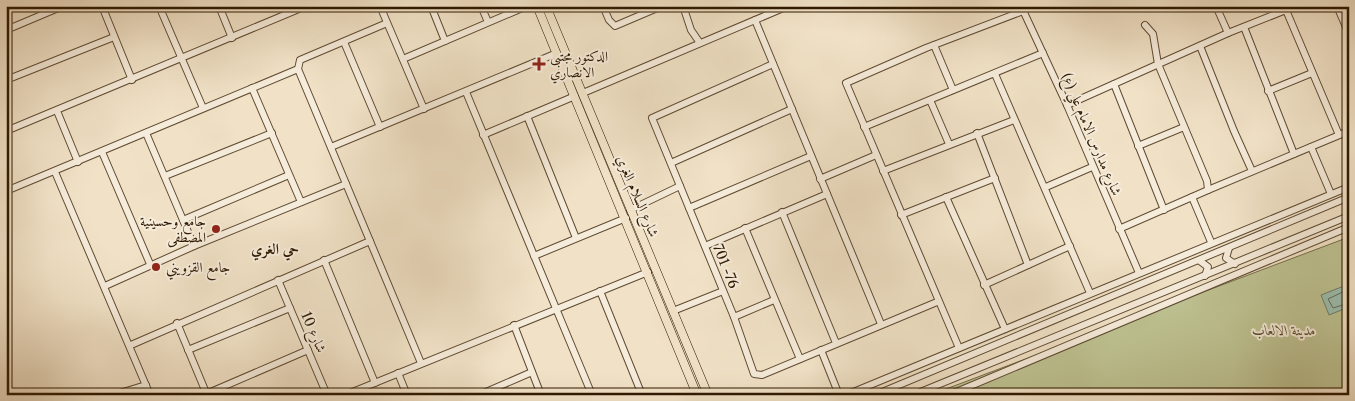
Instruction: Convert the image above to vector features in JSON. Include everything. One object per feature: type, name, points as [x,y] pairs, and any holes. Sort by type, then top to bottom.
[{"type":"main road","name":"شارع السلام الغري","points":[[537,6],[557,53],[579,94]]},
{"type":"main road","name":"شارع السلام الغري","points":[[546,6],[648,272],[708,395]]},
{"type":"main road","name":"شارع السلام الغري","points":[[611,175],[630,210],[673,311],[676,330],[697,395]]},
{"type":"main road","points":[[1344,395],[1349,393]]},
{"type":"street","points":[[6,30],[63,6]]},
{"type":"street","points":[[102,6],[132,80]]},
{"type":"street","points":[[159,6],[203,108]]},
{"type":"street","points":[[218,6],[232,38]]},
{"type":"street","points":[[6,131],[181,60],[306,6]]},
{"type":"street","points":[[380,6],[424,109]]},
{"type":"street","points":[[431,6],[445,41]]},
{"type":"street","points":[[481,6],[488,22]]},
{"type":"street","points":[[403,59],[527,6]]},
{"type":"street","points":[[603,6],[609,20],[615,26],[659,7]]},
{"type":"street","points":[[683,6],[691,30],[700,43]]},
{"type":"street","points":[[483,135],[755,20],[778,8],[788,6]]},
{"type":"street","points":[[1216,6],[1228,33]]},
{"type":"street","points":[[1067,106],[1228,33],[1296,6]]},
{"type":"street","points":[[1337,6],[1349,34]]},
{"type":"street","points":[[959,348],[937,302],[846,83],[1022,9]]},
{"type":"street","name":"شارع مدارس الامام علي (ع)","points":[[1022,9],[1067,106],[1139,273]]},
{"type":"street","points":[[1286,10],[1339,134]]},
{"type":"street","points":[[755,20],[881,324]]},
{"type":"street","points":[[387,23],[300,60],[298,68],[421,363]]},
{"type":"street","points":[[1145,25],[1153,34],[1158,64],[1209,185],[1208,190]]},
{"type":"street","points":[[1244,27],[1294,154]]},
{"type":"street","points":[[6,80],[114,37]]},
{"type":"street","points":[[344,42],[380,127]]},
{"type":"street","points":[[934,45],[953,90]]},
{"type":"street","points":[[1200,46],[1252,172]]},
{"type":"street","points":[[331,147],[557,53]]},
{"type":"street","points":[[864,126],[1043,53]]},
{"type":"street","name":"701 -76","points":[[773,64],[652,118],[734,317],[754,374],[759,376],[800,360]]},
{"type":"street","points":[[6,192],[298,68]]},
{"type":"street","points":[[1268,91],[1312,73]]},
{"type":"street","points":[[995,74],[1014,120],[1046,187],[1090,294]]},
{"type":"street","points":[[1114,84],[1164,210]]},
{"type":"street","points":[[252,88],[301,202]]},
{"type":"street","points":[[466,92],[592,395]]},
{"type":"street","points":[[930,100],[949,144]]},
{"type":"street","points":[[670,163],[792,109]]},
{"type":"street","points":[[56,111],[78,162]]},
{"type":"street","points":[[527,116],[576,238]]},
{"type":"street","points":[[883,171],[1014,120]]},
{"type":"street","points":[[1138,146],[1184,127]]},
{"type":"street","points":[[1119,229],[1349,131]]},
{"type":"street","points":[[146,133],[194,246]]},
{"type":"street","points":[[165,176],[272,133]]},
{"type":"street","points":[[977,133],[1028,265]]},
{"type":"street","points":[[1311,147],[1331,194]]},
{"type":"street","points":[[102,152],[150,264]]},
{"type":"street","points":[[820,179],[876,155]]},
{"type":"street","points":[[689,208],[811,156]]},
{"type":"street","points":[[1046,187],[1092,167]]},
{"type":"street","points":[[55,172],[131,345],[150,395]]},
{"type":"street","points":[[183,220],[289,175]]},
{"type":"street","points":[[901,215],[995,178]]},
{"type":"street","points":[[105,286],[150,264],[346,184]]},
{"type":"street","points":[[630,210],[680,186]]},
{"type":"street","points":[[846,395],[1211,242],[1349,187]]},
{"type":"street","points":[[705,246],[827,194]]},
{"type":"street","points":[[946,197],[1005,329]]},
{"type":"street","points":[[1192,197],[1211,242]]},
{"type":"street","points":[[875,395],[1349,198]]},
{"type":"street","points":[[782,212],[836,344]]},
{"type":"street","points":[[913,395],[1349,216]]},
{"type":"street","points":[[534,256],[626,218]]},
{"type":"street","points":[[949,395],[1349,227]]},
{"type":"street","points":[[745,228],[800,360],[881,324],[937,302]]},
{"type":"street","points":[[131,345],[177,323],[370,240]]},
{"type":"street","points":[[984,284],[1070,246]]},
{"type":"street","points":[[1229,248],[1226,258],[1235,264]]},
{"type":"street","points":[[324,260],[375,382]]},
{"type":"street","points":[[1200,261],[1208,266],[1205,276]]},
{"type":"street","points":[[345,395],[648,272]]},
{"type":"street","name":"شارع 10","points":[[278,280],[327,395]]},
{"type":"street","points":[[600,291],[642,395]]},
{"type":"street","points":[[673,311],[723,291]]},
{"type":"street","points":[[734,317],[774,300]]},
{"type":"street","points":[[188,350],[290,308]]},
{"type":"street","points":[[177,323],[206,394],[308,350]]},
{"type":"street","points":[[514,325],[541,395]]},
{"type":"street","points":[[980,340],[984,349]]},
{"type":"street","points":[[821,350],[839,395]]},
{"type":"street","points":[[990,363],[995,375]]},
{"type":"street","points":[[479,395],[492,392],[532,372]]},
{"type":"street","points":[[398,373],[407,395]]},
{"type":"street","points":[[113,395],[146,385]]},
{"type":"green space","name":"مدينة الالعاب","points":[[1349,237],[1349,389],[1334,395],[930,395]]},
{"type":"water","points":[[1349,284],[1349,307],[1329,315],[1321,295]]},
{"type":"place","name":"الدكتور مجتبى الانصاري","points":[[539,64]]},
{"type":"place","name":"جامع وحسينية المصطفى","points":[[216,229]]},
{"type":"place","name":"جامع القزويني","points":[[156,267]]},
{"type":"district","name":"حي الغري","points":[[275,249]]}]
